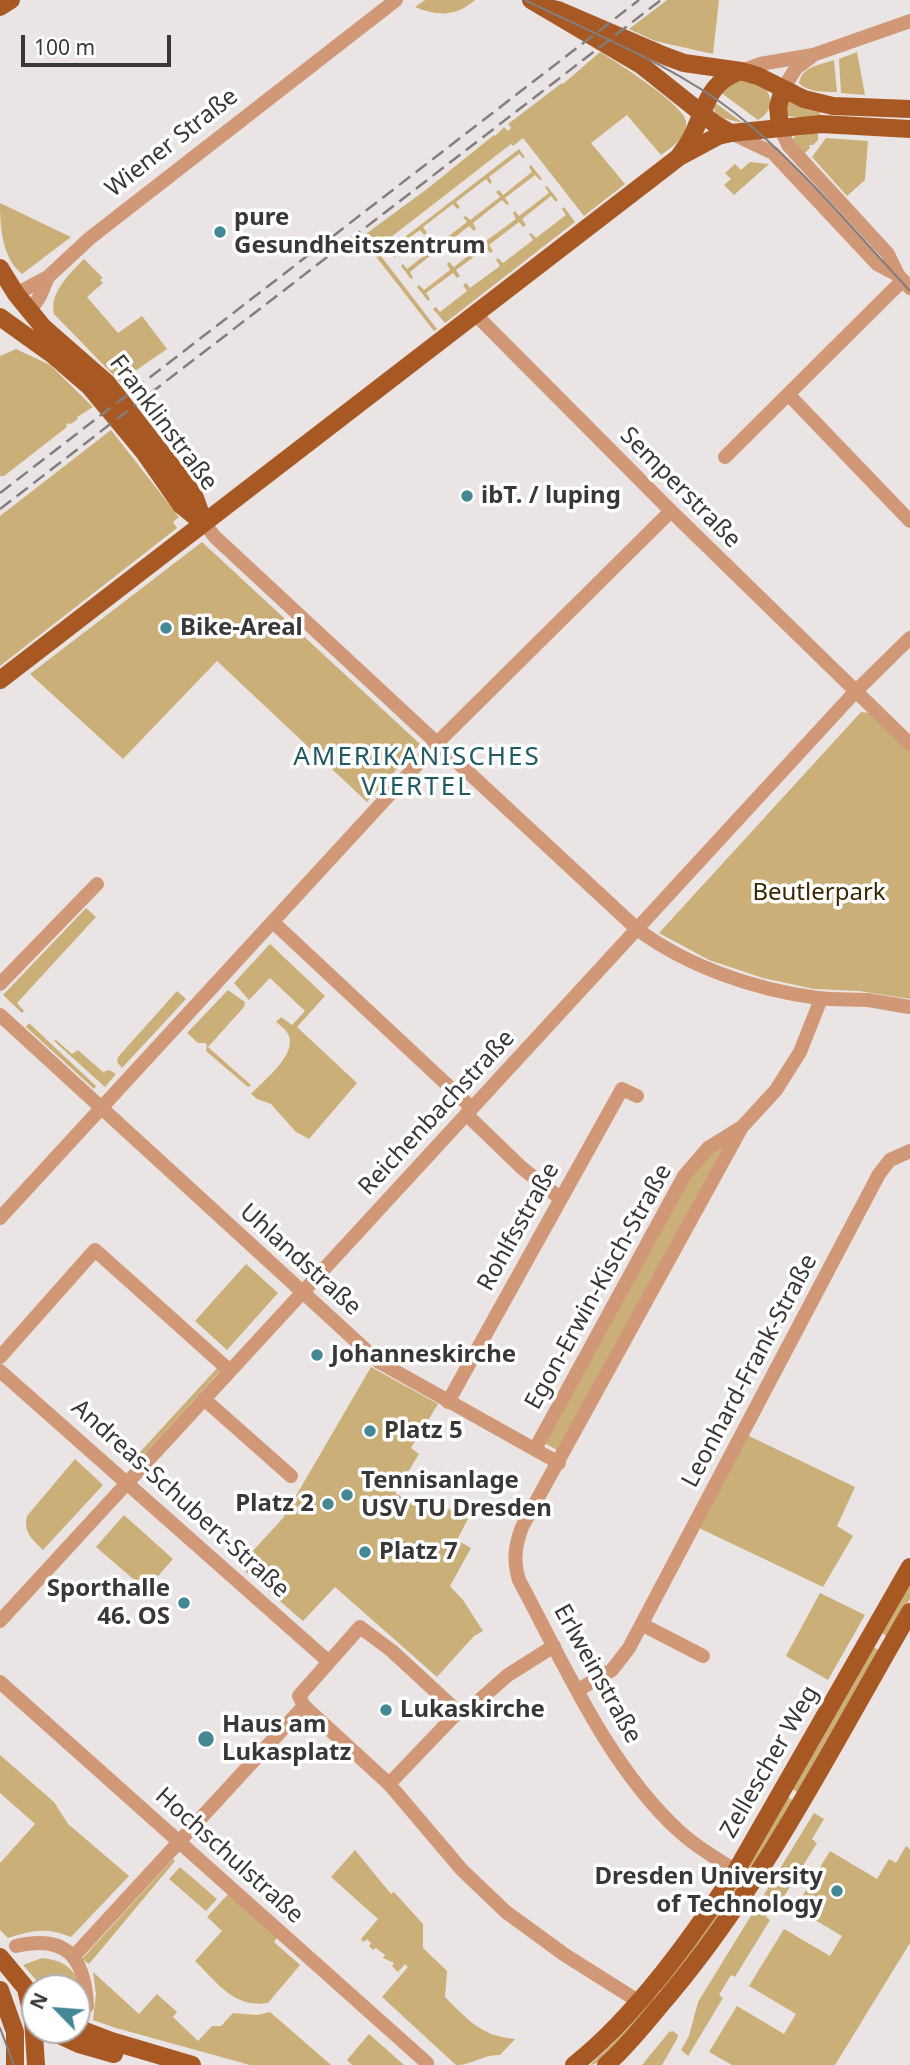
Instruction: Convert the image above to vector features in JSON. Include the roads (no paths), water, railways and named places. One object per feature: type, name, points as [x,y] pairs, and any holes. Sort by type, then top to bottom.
[{"type":"main road","points":[[0,7],[11,0]]},
{"type":"main road","points":[[530,0],[548,8],[641,65],[715,124],[731,133]]},
{"type":"main road","points":[[548,8],[684,62],[741,71],[764,78],[804,99],[824,104],[910,109]]},
{"type":"main road","points":[[679,157],[692,135],[701,111],[719,83],[731,74],[741,71]]},
{"type":"main road","points":[[772,128],[783,89]]},
{"type":"main road","points":[[0,680],[679,157],[718,136],[772,128],[821,124],[910,129]]},
{"type":"main road","name":"Franklinstraße","points":[[0,268],[16,295],[43,327],[107,383],[194,495],[204,523]]},
{"type":"main road","name":"Wiener Straße","points":[[0,305],[16,295]]},
{"type":"main road","name":"Wiener Straße","points":[[4,327],[30,311]]},
{"type":"main road","name":"Franklinstraße","points":[[4,327],[53,355],[89,387],[144,452],[181,505],[204,523]]},
{"type":"main road","name":"Zellescher Weg","points":[[575,2065],[593,2050],[638,2001],[675,1956],[736,1871],[910,1567]]},
{"type":"main road","name":"Zellescher Weg","points":[[606,2065],[633,2039],[723,1927],[759,1873],[910,1612]]},
{"type":"main road","points":[[0,1957],[21,1983]]},
{"type":"main road","points":[[0,1988],[21,2008]]},
{"type":"main road","points":[[0,1988],[15,2032],[15,2065]]},
{"type":"main road","points":[[91,2033],[192,2065]]},
{"type":"main road","points":[[35,2044],[36,2065]]},
{"type":"main road","points":[[79,2044],[153,2065]]},
{"type":"street","name":"Wiener Straße","points":[[16,295],[48,277],[90,238],[396,0]]},
{"type":"street","points":[[741,71],[760,64],[813,55],[910,21]]},
{"type":"street","points":[[783,89],[800,64],[813,55]]},
{"type":"street","points":[[772,128],[888,254],[904,281]]},
{"type":"street","points":[[731,133],[773,153],[877,264],[904,281]]},
{"type":"street","name":"Wiener Straße","points":[[30,311],[48,277]]},
{"type":"street","points":[[725,457],[904,281]]},
{"type":"street","name":"Semperstraße","points":[[475,314],[671,511],[910,744]]},
{"type":"street","points":[[788,394],[910,521]]},
{"type":"street","points":[[0,1217],[438,743],[671,511]]},
{"type":"street","points":[[204,523],[215,537],[637,929],[692,961],[752,984],[821,999],[869,1000],[910,1007]]},
{"type":"street","name":"Reichenbachstraße","points":[[0,1621],[855,692],[910,638]]},
{"type":"street","points":[[0,984],[97,884]]},
{"type":"street","points":[[273,922],[469,1111],[522,1168],[561,1199]]},
{"type":"street","name":"Egon-Erwin-Kisch-Straße","points":[[559,1463],[742,1127],[776,1090],[800,1052],[821,999]]},
{"type":"street","name":"Uhlandstraße","points":[[0,1015],[379,1362],[559,1463]]},
{"type":"street","name":"Rohlfsstraße","points":[[448,1402],[622,1089],[637,1096]]},
{"type":"street","name":"Egon-Erwin-Kisch-Straße","points":[[536,1449],[684,1176],[708,1148],[742,1127]]},
{"type":"street","name":"Leonhard-Frank-Straße","points":[[578,1690],[612,1670],[629,1648],[879,1174],[890,1160],[910,1151]]},
{"type":"street","points":[[0,1357],[95,1250],[230,1371]]},
{"type":"street","name":"Andreas-Schubert-Straße","points":[[0,1371],[329,1662]]},
{"type":"street","points":[[204,1399],[291,1476]]},
{"type":"street","name":"Erlweinstraße","points":[[559,1463],[522,1527],[514,1553],[519,1580],[619,1760],[657,1809],[697,1846],[736,1871]]},
{"type":"street","points":[[643,1625],[703,1656]]},
{"type":"street","points":[[458,1712],[392,1651],[360,1628],[299,1696],[304,1706],[389,1784],[462,1870],[506,1912],[565,1955],[638,2001]]},
{"type":"street","points":[[389,1784],[458,1712],[467,1711],[508,1675],[554,1646]]},
{"type":"street","name":"Hochschulstraße","points":[[0,1682],[427,2063]]},
{"type":"street","points":[[74,1956],[304,1706]]},
{"type":"street","points":[[16,1946],[36,1941],[55,1945],[74,1956],[83,1974]]},
{"type":"tram line","points":[[525,0],[660,65],[735,113],[804,176],[910,291]]},
{"type":"tram line","points":[[0,2028],[14,2065]]},
{"type":"railway","points":[[0,493],[639,0]]},
{"type":"railway","points":[[0,509],[661,0]]},
{"type":"place","name":"pure Gesundheitszentrum","points":[[220,232]]},
{"type":"place","name":"ibT. / luping","points":[[467,496]]},
{"type":"place","name":"Bike-Areal","points":[[166,628]]},
{"type":"place","name":"Johanneskirche","points":[[317,1355]]},
{"type":"place","name":"Platz 5","points":[[370,1431]]},
{"type":"place","name":"Tennisanlage USV TU Dresden","points":[[347,1495]]},
{"type":"place","name":"Platz 2","points":[[328,1504]]},
{"type":"place","name":"Platz 7","points":[[365,1552]]},
{"type":"place","name":"Sporthalle 46. OS","points":[[184,1603]]},
{"type":"place","name":"Lukaskirche","points":[[386,1710]]},
{"type":"place","name":"Haus am Lukasplatz","points":[[206,1739]]},
{"type":"place","name":"Dresden University of Technology","points":[[837,1891]]},
{"type":"district","name":"AMERIKANISCHES VIERTEL","points":[[417,773]]},
{"type":"park label","name":"Beutlerpark","points":[[819,893]]}]
